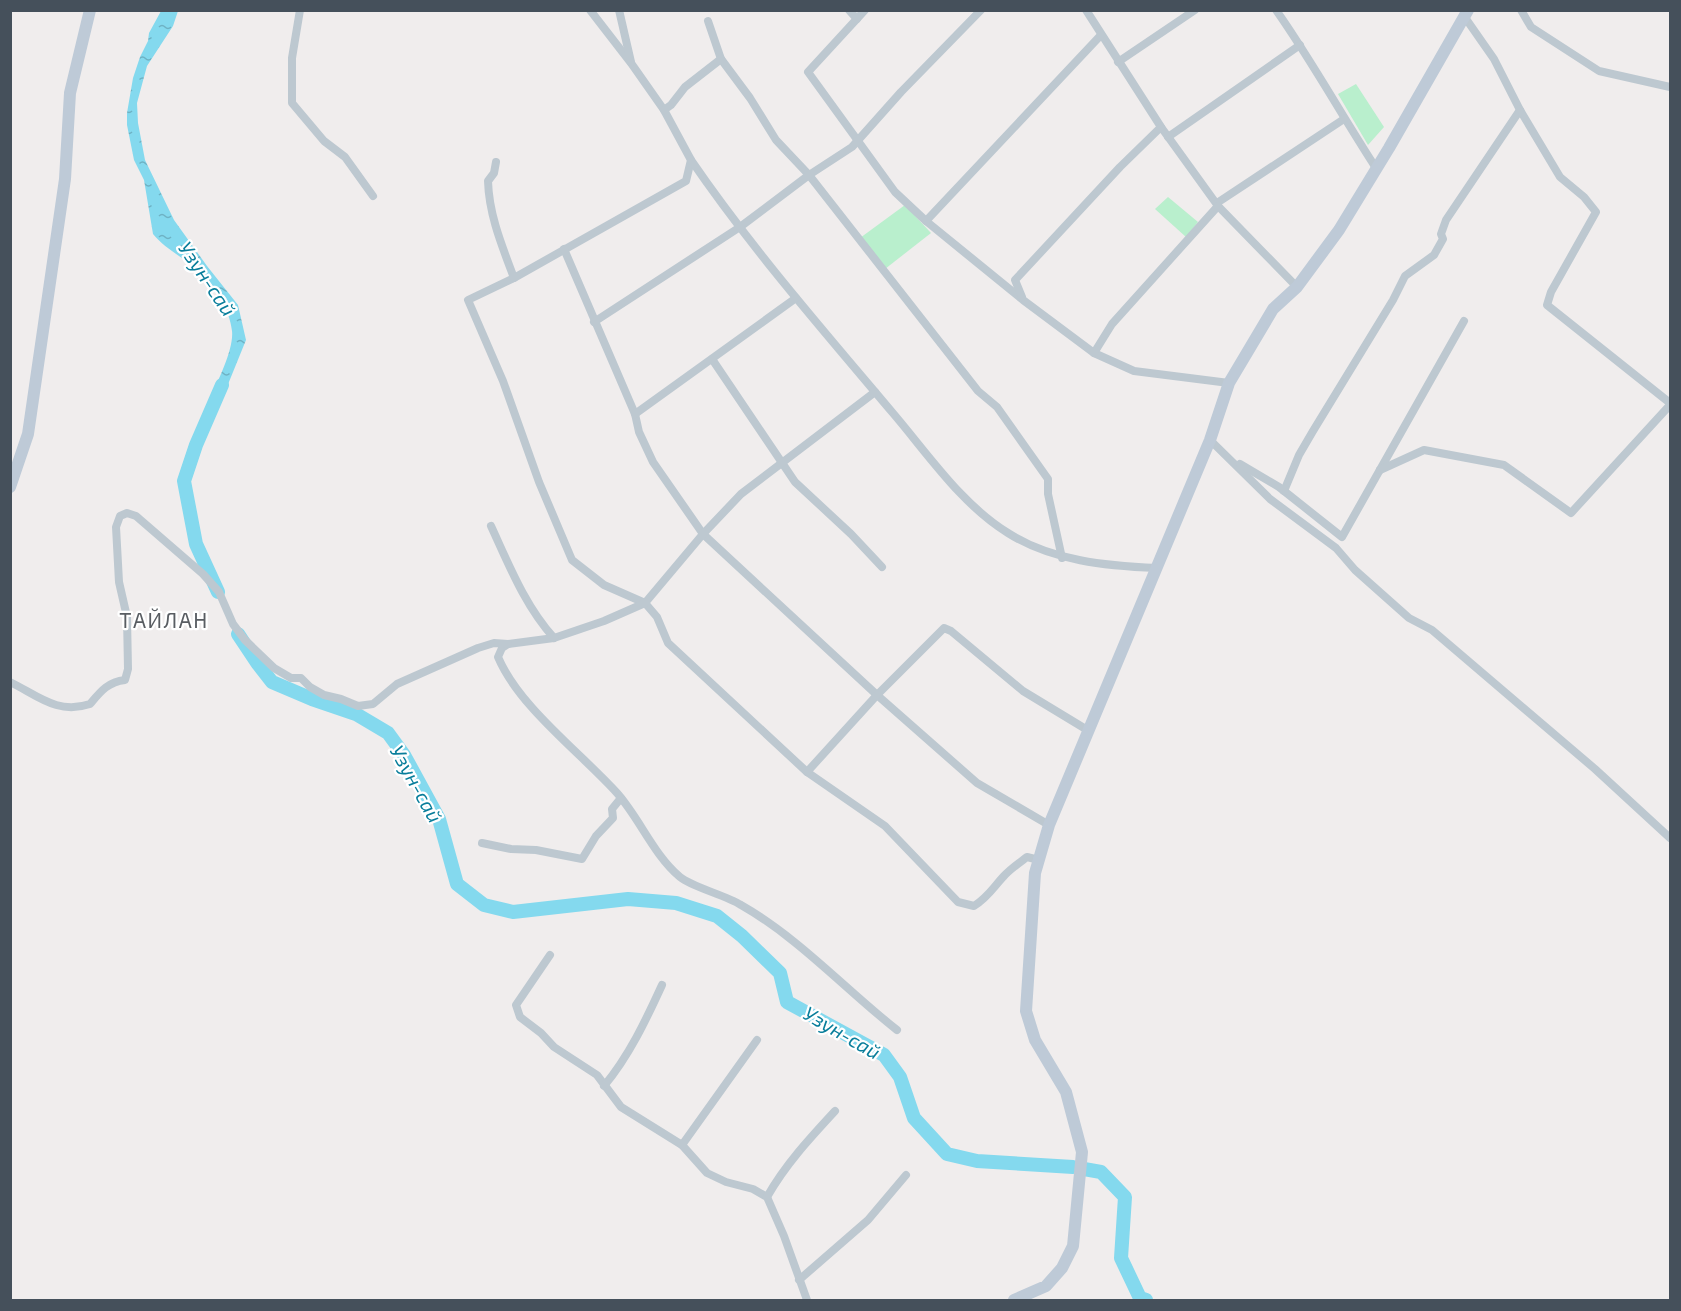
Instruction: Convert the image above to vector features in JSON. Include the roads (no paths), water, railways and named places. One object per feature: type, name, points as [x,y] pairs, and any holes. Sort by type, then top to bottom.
[{"type":"street","points":[[10,487],[28,434],[65,179],[69,93],[90,10]]},
{"type":"street","points":[[300,10],[292,58],[292,104],[324,141],[345,157],[374,196]]},
{"type":"street","points":[[590,10],[632,63],[664,110],[691,160],[740,227],[796,298],[973,507],[1010,534],[1062,558],[1157,568]]},
{"type":"street","points":[[619,10],[632,63]]},
{"type":"street","points":[[849,10],[857,19]]},
{"type":"street","points":[[866,10],[808,72],[895,192],[1023,300],[1094,352],[1134,371],[1229,383]]},
{"type":"street","points":[[594,322],[740,227],[809,175],[852,147],[901,92],[981,10]]},
{"type":"street","points":[[1086,10],[1161,127],[1218,205],[1297,287]]},
{"type":"street","points":[[1118,62],[1196,10]]},
{"type":"street","points":[[1275,10],[1300,45],[1376,168]]},
{"type":"street","points":[[1521,10],[1531,27],[1599,71],[1671,87]]},
{"type":"street","points":[[1014,1300],[1046,1286],[1062,1268],[1073,1246],[1082,1152],[1066,1092],[1035,1040],[1026,1011],[1035,873],[1049,825],[1210,440],[1229,383],[1273,309],[1297,287],[1339,230],[1466,13],[1560,177],[1584,197],[1596,212],[1551,292],[1547,305],[1671,404],[1571,513],[1504,465],[1424,450],[1380,470]]},
{"type":"street","points":[[708,21],[721,59],[750,98],[776,140],[809,175],[978,391],[997,406],[1048,479],[1048,494],[1062,558]]},
{"type":"street","points":[[927,220],[1101,35]]},
{"type":"street","points":[[1168,137],[1300,45]]},
{"type":"street","points":[[664,110],[685,87],[721,59]]},
{"type":"street","points":[[1284,491],[1299,455],[1393,300],[1405,276],[1434,255],[1443,239],[1441,234],[1446,220],[1520,110]]},
{"type":"street","points":[[1094,352],[1112,324],[1218,205],[1344,119]]},
{"type":"street","points":[[1023,300],[1015,280],[1120,167],[1161,127]]},
{"type":"street","points":[[691,160],[686,181],[514,278],[468,300],[503,381],[539,482],[572,560],[604,585],[645,603],[657,617],[668,643],[807,772],[885,826],[958,902],[974,906],[987,898],[1015,866],[1027,858],[1039,860]]},
{"type":"street","points":[[496,162],[494,174],[488,181],[489,200],[494,223],[514,278]]},
{"type":"street","points":[[564,249],[635,414],[639,432],[653,462],[703,534],[877,695],[977,783],[1049,825]]},
{"type":"street","points":[[635,414],[796,298]]},
{"type":"street","points":[[1230,458],[1284,491],[1342,537],[1464,321]]},
{"type":"street","points":[[712,359],[795,482],[851,534],[882,567]]},
{"type":"street","points":[[10,682],[34,697],[59,706],[74,707],[90,704],[102,689],[114,681],[125,680],[128,669],[127,616],[119,582],[116,526],[120,516],[127,513],[136,516],[203,574],[220,594],[232,624],[274,668],[291,678],[301,678],[310,687],[324,695],[358,706],[373,704],[397,684],[478,648],[494,643],[508,644],[554,638],[604,621],[645,603],[703,534],[741,494],[875,392]]},
{"type":"street","points":[[1210,440],[1270,499],[1336,548],[1355,570],[1409,618],[1432,630],[1595,769],[1671,838]]},
{"type":"street","points":[[491,526],[534,612],[554,638]]},
{"type":"street","points":[[807,772],[877,695],[944,628],[951,631],[1023,691],[1089,731]]},
{"type":"street","points":[[508,644],[502,648],[498,657],[504,672],[525,700],[621,798],[666,864],[682,879],[741,904],[774,928],[897,1030]]},
{"type":"street","points":[[482,843],[582,859],[596,836],[613,818],[612,809],[621,798]]},
{"type":"street","points":[[550,955],[516,1005],[520,1017],[541,1033],[554,1047],[597,1075],[621,1107],[682,1145],[707,1173],[726,1182],[753,1189],[767,1197],[807,1300]]},
{"type":"street","points":[[604,1086],[615,1073],[648,1017],[662,985]]},
{"type":"street","points":[[682,1145],[757,1040]]},
{"type":"street","points":[[767,1197],[776,1181],[800,1150],[835,1111]]},
{"type":"street","points":[[800,1281],[868,1220],[906,1175]]},
{"type":"water","points":[[161,11],[178,11],[173,26],[147,66],[137,103],[138,123],[145,160],[174,220],[238,305],[246,340],[220,404],[211,397],[231,347],[231,323],[221,299],[206,278],[153,234],[144,180],[134,160],[127,125],[133,78],[149,33]]},
{"type":"waterway","name":"Узун-сай","points":[[218,592],[196,544],[184,481],[196,445],[222,385]]},
{"type":"waterway","name":"Узун-сай","points":[[238,634],[272,682],[356,714],[388,733],[404,755],[439,819],[457,884],[484,905],[513,912],[628,899],[676,903],[717,916],[742,936],[780,973],[787,1002],[884,1055],[900,1077],[914,1118],[947,1154],[977,1161],[1073,1167]]},
{"type":"waterway","name":"Узун-сай","points":[[1084,1169],[1101,1172],[1125,1197],[1121,1258],[1140,1298],[1146,1300]]},
{"type":"district","name":"ТАЙЛАН","points":[[164,621]]}]
